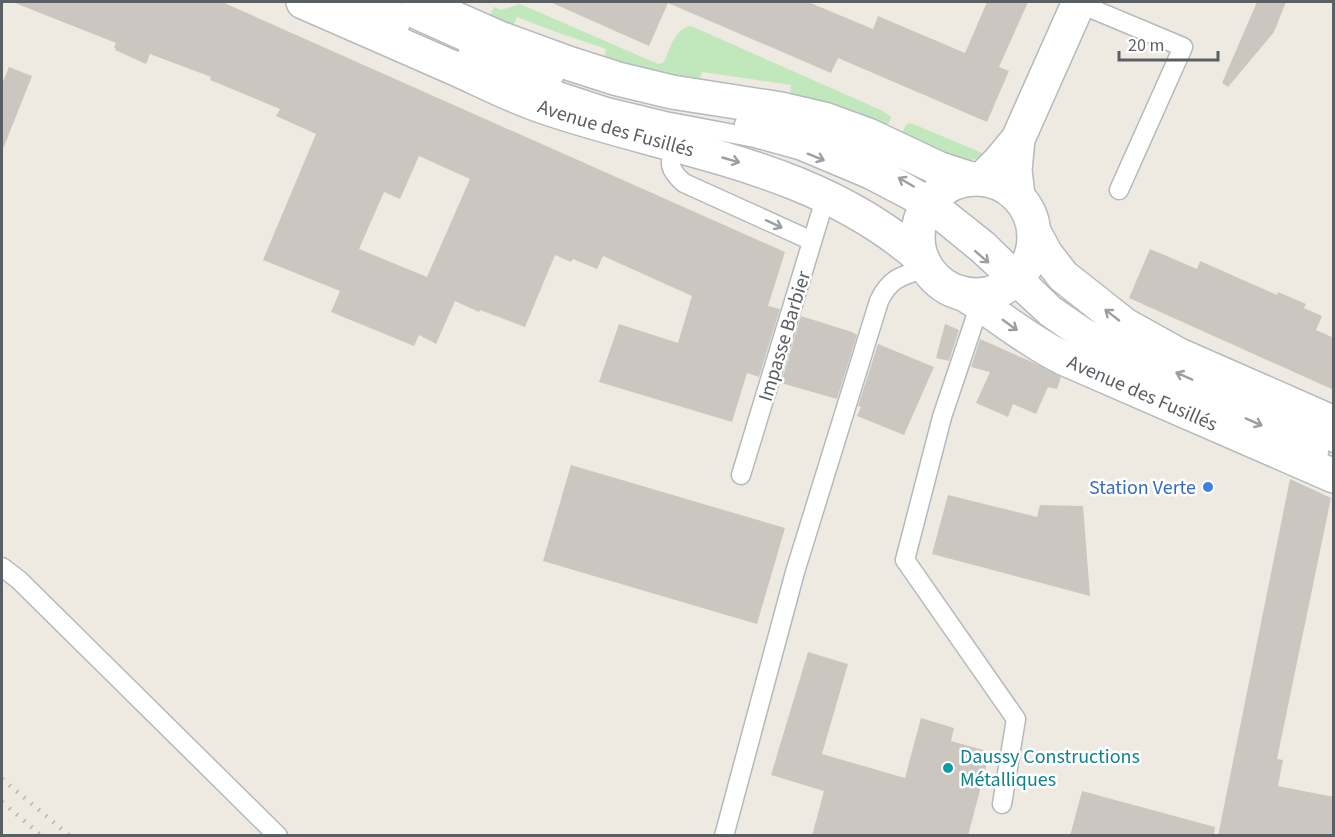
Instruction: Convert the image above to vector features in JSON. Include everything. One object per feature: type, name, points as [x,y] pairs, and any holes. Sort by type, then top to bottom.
[{"type":"main road","name":"Avenue des Fusillés","points":[[303,2],[541,106],[743,164],[826,196],[903,242],[939,281],[971,298],[1028,338],[1063,358],[1334,477]]},
{"type":"main road","points":[[418,2],[502,39],[618,79],[672,92],[824,119],[868,135],[939,169],[1001,184],[1018,196],[1029,212],[1035,239],[1032,254],[1026,268],[1016,279],[996,292],[970,295],[971,298]]},
{"type":"main road","points":[[925,264],[918,244],[918,235],[921,218],[928,204],[950,185],[976,179],[999,162],[1018,139],[1079,2]]},
{"type":"main road","points":[[1018,139],[1015,170],[1018,196]]},
{"type":"main road","points":[[1034,232],[1046,254],[1063,276],[1125,325],[1177,354],[1334,423]]},
{"type":"lane","points":[[344,2],[504,72],[576,97],[665,121],[755,138],[799,150],[868,179],[910,201],[928,204]]},
{"type":"lane","points":[[376,2],[485,51],[585,87],[639,102],[773,129],[817,141],[876,165],[928,204],[987,241],[1016,279],[1057,325],[1089,346],[1334,458]]},
{"type":"lane","points":[[1079,2],[1183,47],[1119,190]]},
{"type":"lane","points":[[675,145],[670,159],[671,168],[684,183],[812,241]]},
{"type":"lane","name":"Impasse Barbier","points":[[741,475],[826,196]]},
{"type":"lane","points":[[724,836],[795,572],[879,302],[893,281],[925,264]]},
{"type":"lane","points":[[1016,279],[1101,337],[1334,443]]},
{"type":"lane","points":[[971,298],[905,560],[1016,719],[1002,804]]},
{"type":"lane","points":[[2,567],[19,580],[279,836]]},
{"type":"green space","points":[[520,4],[658,64],[664,62],[677,35],[691,26],[883,111],[891,118],[887,125],[837,106],[790,95],[791,85],[702,72],[699,81],[631,66],[604,58],[606,49],[517,17],[513,26],[490,16],[494,7],[501,10]]},
{"type":"green space","points":[[909,123],[987,155],[965,160],[933,150],[902,133]]},
{"type":"building","points":[[222,2],[785,252],[768,306],[780,309],[759,377],[747,373],[732,422],[599,382],[619,324],[678,343],[692,296],[603,256],[597,269],[573,259],[571,262],[555,255],[525,327],[480,310],[479,312],[455,301],[436,344],[419,335],[414,346],[331,312],[340,291],[263,260],[316,134],[276,116],[280,109],[210,80],[211,77],[150,54],[146,64],[115,50],[116,43],[15,3]],"holes":[[[419,156],[470,179],[427,277],[359,249],[384,192],[400,199]]]},
{"type":"building","points":[[550,2],[808,2],[873,29],[878,16],[965,53],[987,2],[1028,2],[999,67],[1009,71],[987,122],[838,58],[831,73],[668,3],[649,46]]},
{"type":"building","points":[[1257,2],[1286,2],[1274,32],[1228,87],[1222,83]]},
{"type":"building","points":[[9,67],[32,76],[2,149],[2,84]]},
{"type":"building","points":[[1150,249],[1197,269],[1200,261],[1277,295],[1278,292],[1306,304],[1304,308],[1322,316],[1316,330],[1334,338],[1334,390],[1129,298]]},
{"type":"building","points":[[801,316],[857,335],[837,399],[781,383]]},
{"type":"building","points":[[945,324],[959,330],[949,361],[936,358]]},
{"type":"building","points":[[980,339],[1061,377],[1057,389],[1048,387],[1036,414],[1013,404],[1008,417],[976,403],[990,372],[971,367]]},
{"type":"building","points":[[878,344],[934,367],[904,435],[857,416],[861,407],[858,406]]},
{"type":"building","points":[[571,465],[785,528],[757,624],[543,561]]},
{"type":"building","points":[[1290,479],[1331,498],[1277,759],[1283,760],[1278,786],[1334,797],[1334,836],[1218,836]]},
{"type":"building","points":[[948,495],[1037,517],[1040,505],[1083,506],[1090,596],[932,554]]},
{"type":"building","name":"Daussy Constructions Métalliques","points":[[808,652],[848,664],[822,754],[905,778],[921,718],[954,728],[951,741],[990,752],[968,836],[812,836],[824,791],[771,775]]},
{"type":"building","name":"Daussy Constructions Métalliques","points":[[1082,791],[1215,827],[1214,836],[1070,836]]},
{"type":"railway","points":[[2,779],[70,836]]},
{"type":"railway","points":[[2,802],[42,836]]},
{"type":"place","name":"Station Verte","points":[[1208,487]]},
{"type":"place","name":"Daussy Constructions Métalliques","points":[[948,768]]}]
